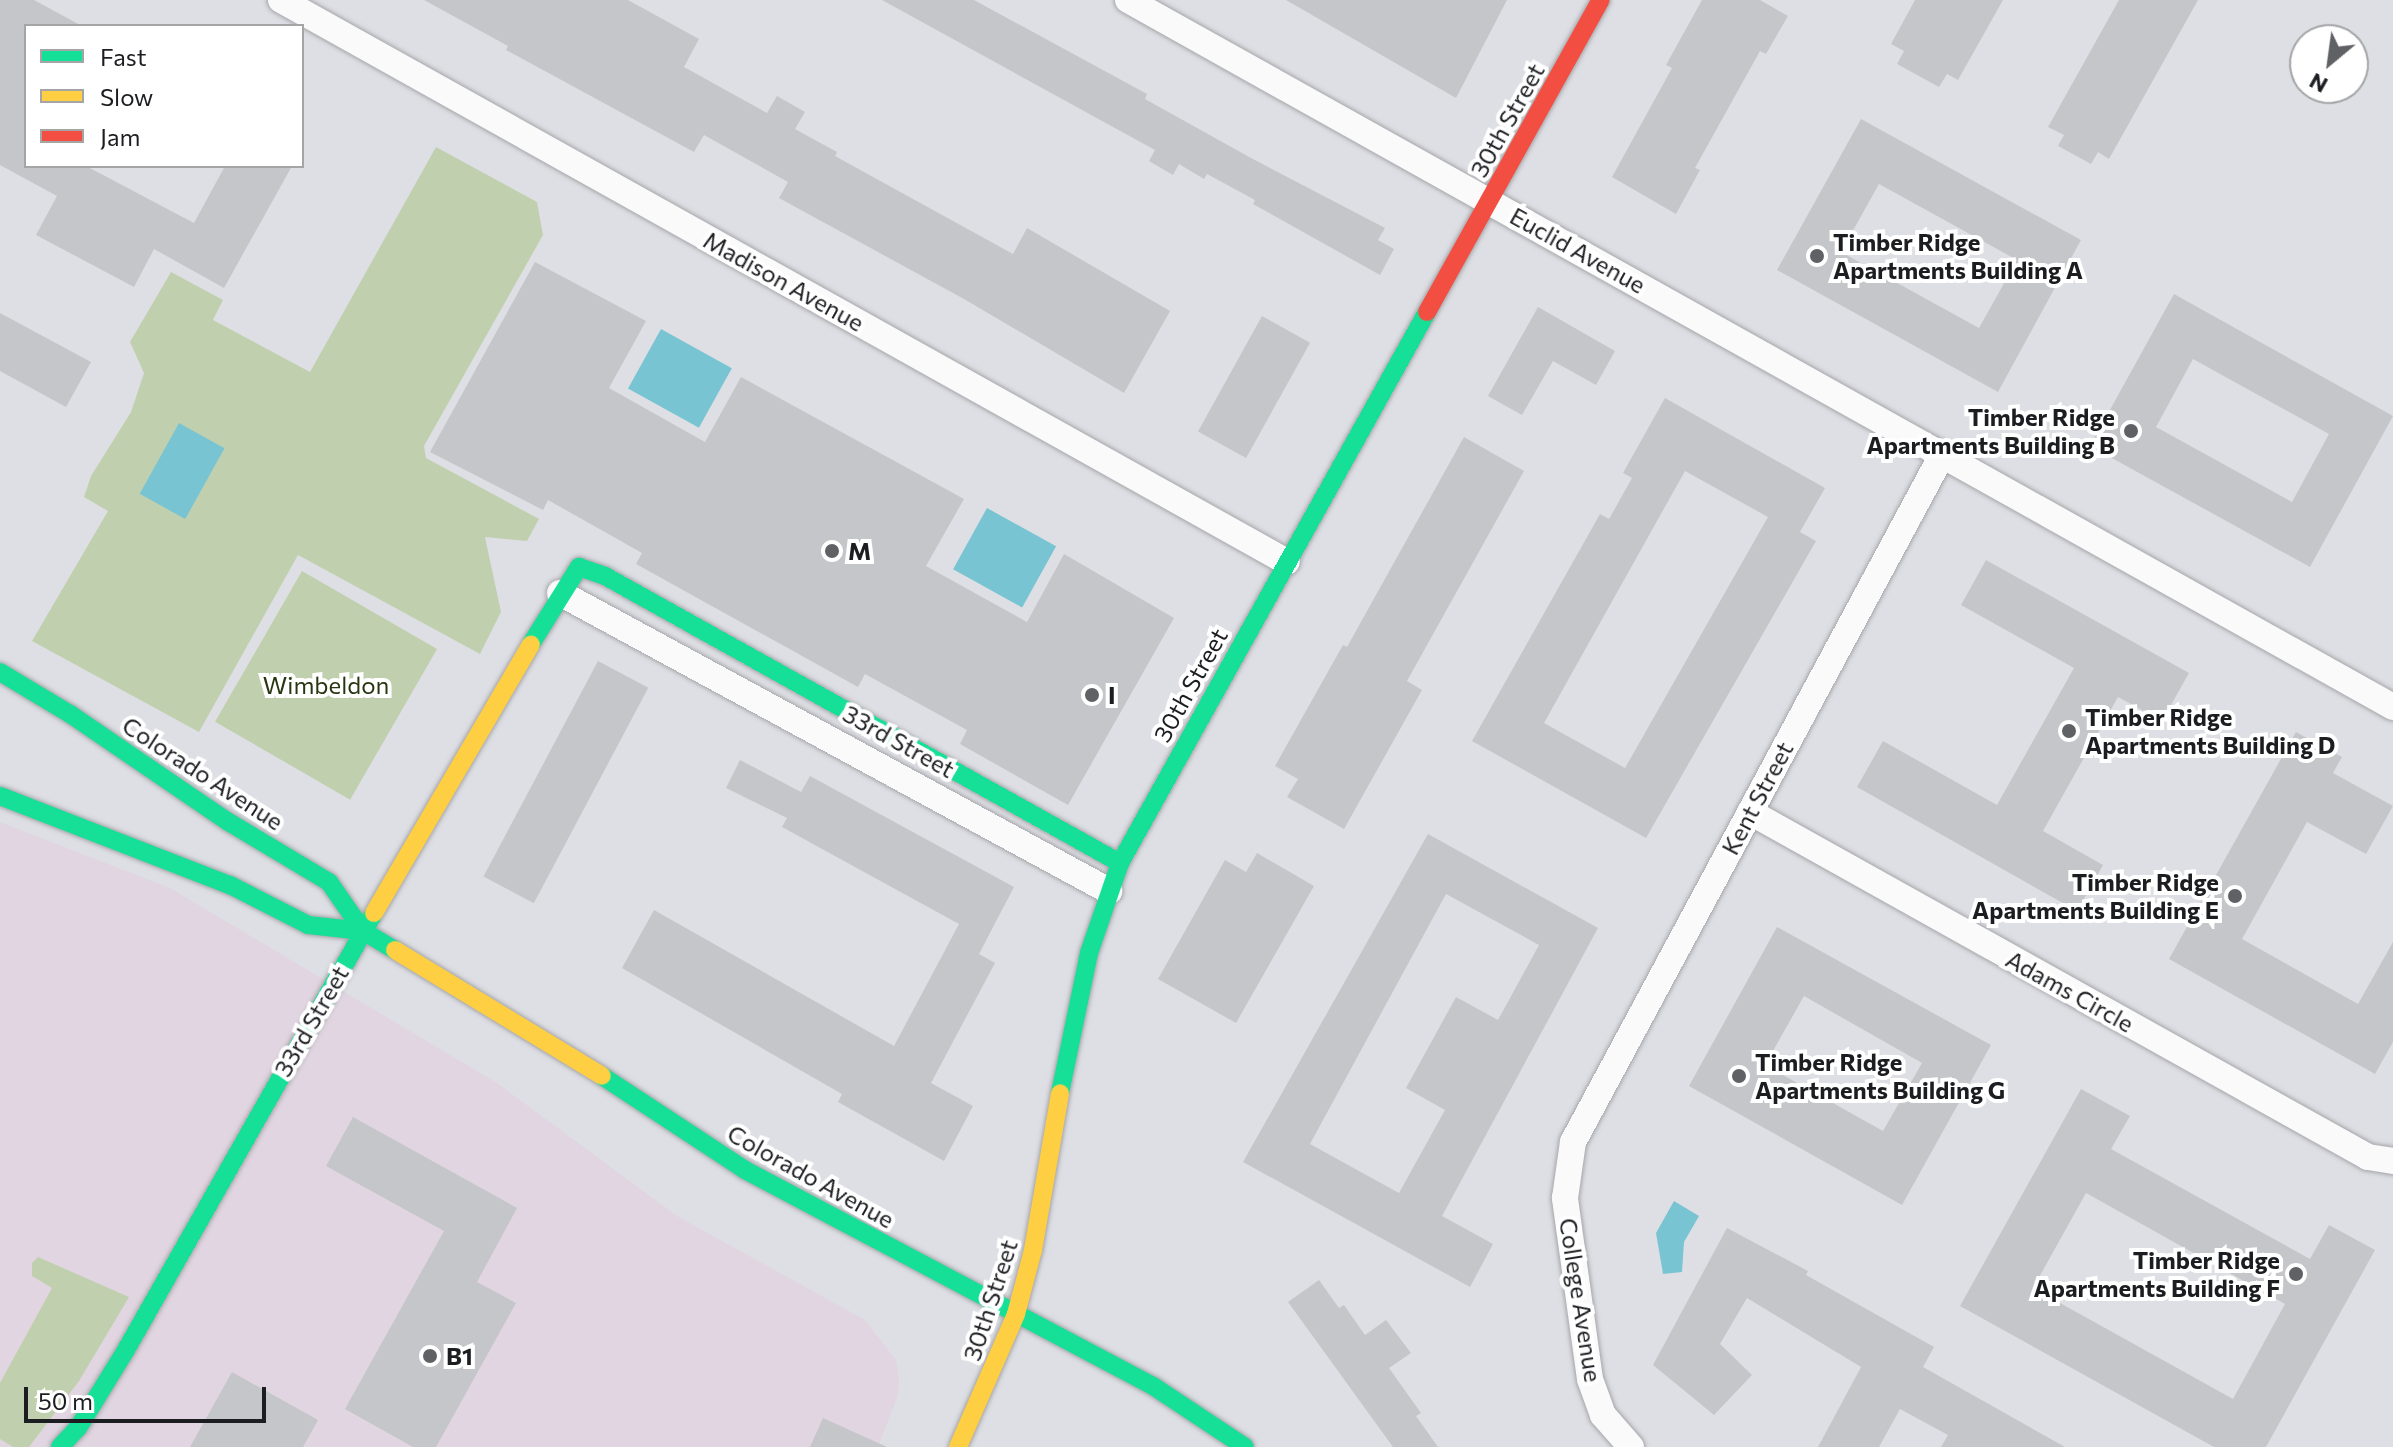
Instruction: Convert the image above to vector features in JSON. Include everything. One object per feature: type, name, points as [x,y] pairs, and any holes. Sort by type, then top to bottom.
[{"type":"main road","name":"30th Street","points":[[958,1447],[1016,1314],[1033,1250],[1072,1024],[1109,891],[1120,863],[1601,0]]},
{"type":"main road","name":"33rd Street","points":[[60,1447],[78,1428],[126,1350],[363,931],[560,593],[579,567],[605,576],[1120,863]]},
{"type":"main road","name":"Colorado Avenue","points":[[0,672],[70,714],[227,821],[329,882],[363,931],[571,1056],[745,1170],[1153,1386],[1245,1447]]},
{"type":"main road","name":"Colorado Avenue","points":[[0,796],[230,885],[308,925],[363,931]]},
{"type":"street","name":"Madison Avenue","points":[[281,0],[1287,562]]},
{"type":"street","name":"Euclid Avenue","points":[[1128,0],[1942,455]]},
{"type":"street","points":[[1942,455],[2393,707]]},
{"type":"street","name":"Kent Street","points":[[1573,1142],[1942,455]]},
{"type":"street","name":"33rd Street","points":[[560,593],[1109,891]]},
{"type":"street","name":"Adams Circle","points":[[1750,812],[2368,1157],[2392,1167]]},
{"type":"street","name":"College Avenue","points":[[1573,1142],[1565,1198],[1590,1379],[1603,1415],[1631,1447]]},
{"type":"shaded area","points":[[0,822],[170,888],[497,1083],[677,1216],[865,1320],[896,1360],[899,1378],[898,1395],[878,1447],[0,1447]]},
{"type":"green space","points":[[436,147],[537,202],[543,235],[424,446],[426,458],[539,519],[527,541],[485,537],[501,612],[480,654],[298,555],[199,732],[32,641],[108,511],[84,497],[91,476],[131,412],[144,373],[130,342],[171,272],[223,300],[213,320],[310,372]]},
{"type":"green space","name":"Wimbeldon","points":[[302,571],[437,649],[350,800],[215,722]]},
{"type":"green space","points":[[38,1257],[129,1297],[79,1381],[29,1447],[13,1447],[0,1439],[0,1383],[52,1288],[32,1276],[32,1263]]},
{"type":"water","points":[[661,329],[732,368],[699,428],[628,388]]},
{"type":"water","points":[[179,423],[224,448],[185,519],[140,494]]},
{"type":"water","points":[[987,508],[1056,546],[1022,608],[953,569]]},
{"type":"water","points":[[1674,1201],[1699,1216],[1684,1242],[1682,1272],[1663,1274],[1656,1233]]},
{"type":"building","points":[[0,0],[34,0],[78,24],[24,24],[24,168],[90,168],[194,223],[224,168],[291,168],[224,288],[154,249],[134,287],[36,235],[57,196],[0,165]]},
{"type":"building","points":[[424,0],[628,0],[699,39],[684,67],[767,113],[777,96],[805,112],[795,129],[837,152],[835,156],[1013,254],[1027,228],[1170,311],[1124,393],[964,299],[779,198],[788,182],[704,135],[694,152],[506,50],[508,46]]},
{"type":"building","points":[[882,0],[974,0],[1147,94],[1145,99],[1251,158],[1385,228],[1378,240],[1394,249],[1380,275],[1253,204],[1255,200],[1207,174],[1204,179],[1179,164],[1173,175],[1149,161],[1155,150]]},
{"type":"building","points":[[1286,0],[1507,0],[1456,98]]},
{"type":"building","points":[[1702,0],[1760,0],[1788,16],[1766,54],[1760,51],[1695,168],[1700,170],[1676,214],[1612,177],[1672,68],[1666,65]]},
{"type":"building","points":[[1915,0],[2003,0],[1958,80],[1947,74],[1939,87],[1897,64],[1904,51],[1891,44]]},
{"type":"building","points":[[2119,0],[2198,0],[2109,159],[2098,152],[2091,164],[2058,146],[2064,135],[2048,127]]},
{"type":"building","name":"Timber Ridge Apartments Building A","points":[[1861,119],[2081,240],[1998,392],[1777,270]],"holes":[[[1879,184],[2017,260],[1979,328],[1841,252]]]},
{"type":"building","points":[[535,262],[646,321],[609,388],[705,442],[741,377],[964,499],[926,566],[1027,622],[1064,554],[1174,618],[1068,805],[960,744],[967,730],[865,674],[858,687],[636,564],[642,553],[548,500],[543,510],[430,452]]},
{"type":"building","name":"Timber Ridge Apartments Building B","points":[[2174,294],[2393,416],[2310,567],[2090,446]],"holes":[[[2193,359],[2329,434],[2292,502],[2156,427]]]},
{"type":"building","points":[[1538,307],[1615,351],[1596,385],[1553,361],[1522,415],[1488,396]]},
{"type":"building","points":[[0,313],[91,362],[66,407],[0,371]]},
{"type":"building","points":[[1262,316],[1310,343],[1246,458],[1198,431]]},
{"type":"building","points":[[1665,398],[1825,488],[1800,532],[1816,541],[1646,838],[1472,741],[1600,514],[1609,519],[1632,478],[1623,473]],"holes":[[[1685,471],[1768,517],[1625,768],[1544,723]]]},
{"type":"building","points":[[1464,437],[1524,471],[1407,681],[1422,690],[1344,829],[1287,797],[1298,779],[1275,766],[1343,645],[1347,647]]},
{"type":"building","name":"Timber Ridge Apartments Building D","points":[[1986,560],[2189,673],[2162,721],[2118,697],[2043,831],[2103,865],[2077,911],[1857,787],[1883,741],[1997,805],[2074,668],[1961,605]]},
{"type":"building","points":[[598,661],[648,688],[534,903],[483,876]]},
{"type":"building","name":"Timber Ridge Apartments Building E","points":[[2296,732],[2342,757],[2333,773],[2393,806],[2366,854],[2307,822],[2242,939],[2358,1004],[2393,942],[2393,1042],[2375,1074],[2169,959]]},
{"type":"building","points":[[740,760],[801,792],[810,776],[1014,887],[979,954],[995,963],[931,1083],[973,1106],[944,1161],[838,1102],[842,1094],[622,968],[654,910],[894,1046],[959,924],[782,827],[787,818],[726,788]]},
{"type":"building","points":[[1428,834],[1598,928],[1442,1216],[1493,1244],[1470,1287],[1243,1162]],"holes":[[[1446,894],[1539,945],[1498,1020],[1456,997],[1406,1088],[1445,1110],[1399,1193],[1310,1144]]]},
{"type":"building","points":[[1257,853],[1314,886],[1236,1023],[1158,979],[1225,860],[1246,872]]},
{"type":"building","name":"Timber Ridge Apartments Building G","points":[[1777,927],[1991,1045],[1902,1205],[1689,1086]],"holes":[[[1804,996],[1922,1063],[1883,1131],[1765,1065]]]},
{"type":"building","name":"Timber Ridge Apartments Building F","points":[[2081,1089],[2130,1116],[2111,1149],[2310,1259],[2329,1225],[2375,1250],[2266,1447],[2214,1447],[1960,1306]],"holes":[[[2086,1193],[2285,1304],[2233,1399],[2033,1288]]]},
{"type":"building","points":[[353,1117],[517,1208],[477,1282],[516,1303],[436,1447],[413,1447],[345,1409],[444,1231],[326,1166]]},
{"type":"building","points":[[1727,1228],[1808,1271],[1806,1275],[1934,1347],[1923,1367],[2065,1447],[1941,1447],[1948,1435],[1900,1409],[1879,1447],[1818,1447],[1861,1367],[1747,1298],[1720,1344],[1752,1375],[1714,1415],[1653,1365]]},
{"type":"building","points":[[1319,1280],[1339,1308],[1344,1305],[1365,1335],[1386,1320],[1411,1353],[1389,1368],[1421,1413],[1416,1416],[1438,1447],[1393,1447],[1288,1302]]},
{"type":"building","points":[[232,1372],[318,1420],[303,1447],[190,1447]]},
{"type":"building","points":[[823,1418],[887,1447],[810,1447]]},
{"type":"traffic: fast","points":[[1060,1093],[1089,953],[1120,863],[1427,312]]},
{"type":"traffic: fast","points":[[531,644],[579,567],[605,576],[1120,863]]},
{"type":"traffic: fast","points":[[0,672],[70,714],[227,821],[329,882],[363,931],[395,950]]},
{"type":"traffic: fast","points":[[0,796],[230,885],[308,925],[363,931]]},
{"type":"traffic: fast","points":[[60,1447],[78,1428],[126,1350],[374,913]]},
{"type":"traffic: fast","points":[[602,1076],[745,1170],[1153,1386],[1245,1447]]},
{"type":"traffic: slow","points":[[374,913],[531,644]]},
{"type":"traffic: slow","points":[[395,950],[602,1076]]},
{"type":"traffic: slow","points":[[958,1447],[1016,1314],[1033,1250],[1060,1093]]},
{"type":"traffic: jam","points":[[1427,312],[1601,0]]},
{"type":"place","name":"Timber Ridge Apartments Building A","points":[[1817,256]]},
{"type":"place","name":"Timber Ridge Apartments Building B","points":[[2131,431]]},
{"type":"place","name":"M","points":[[832,551]]},
{"type":"place","name":"I","points":[[1092,695]]},
{"type":"place","name":"Timber Ridge Apartments Building D","points":[[2069,731]]},
{"type":"place","name":"Timber Ridge Apartments Building E","points":[[2235,896]]},
{"type":"place","name":"Timber Ridge Apartments Building G","points":[[1739,1076]]},
{"type":"place","name":"Timber Ridge Apartments Building F","points":[[2296,1274]]},
{"type":"place","name":"B1","points":[[430,1356]]}]
